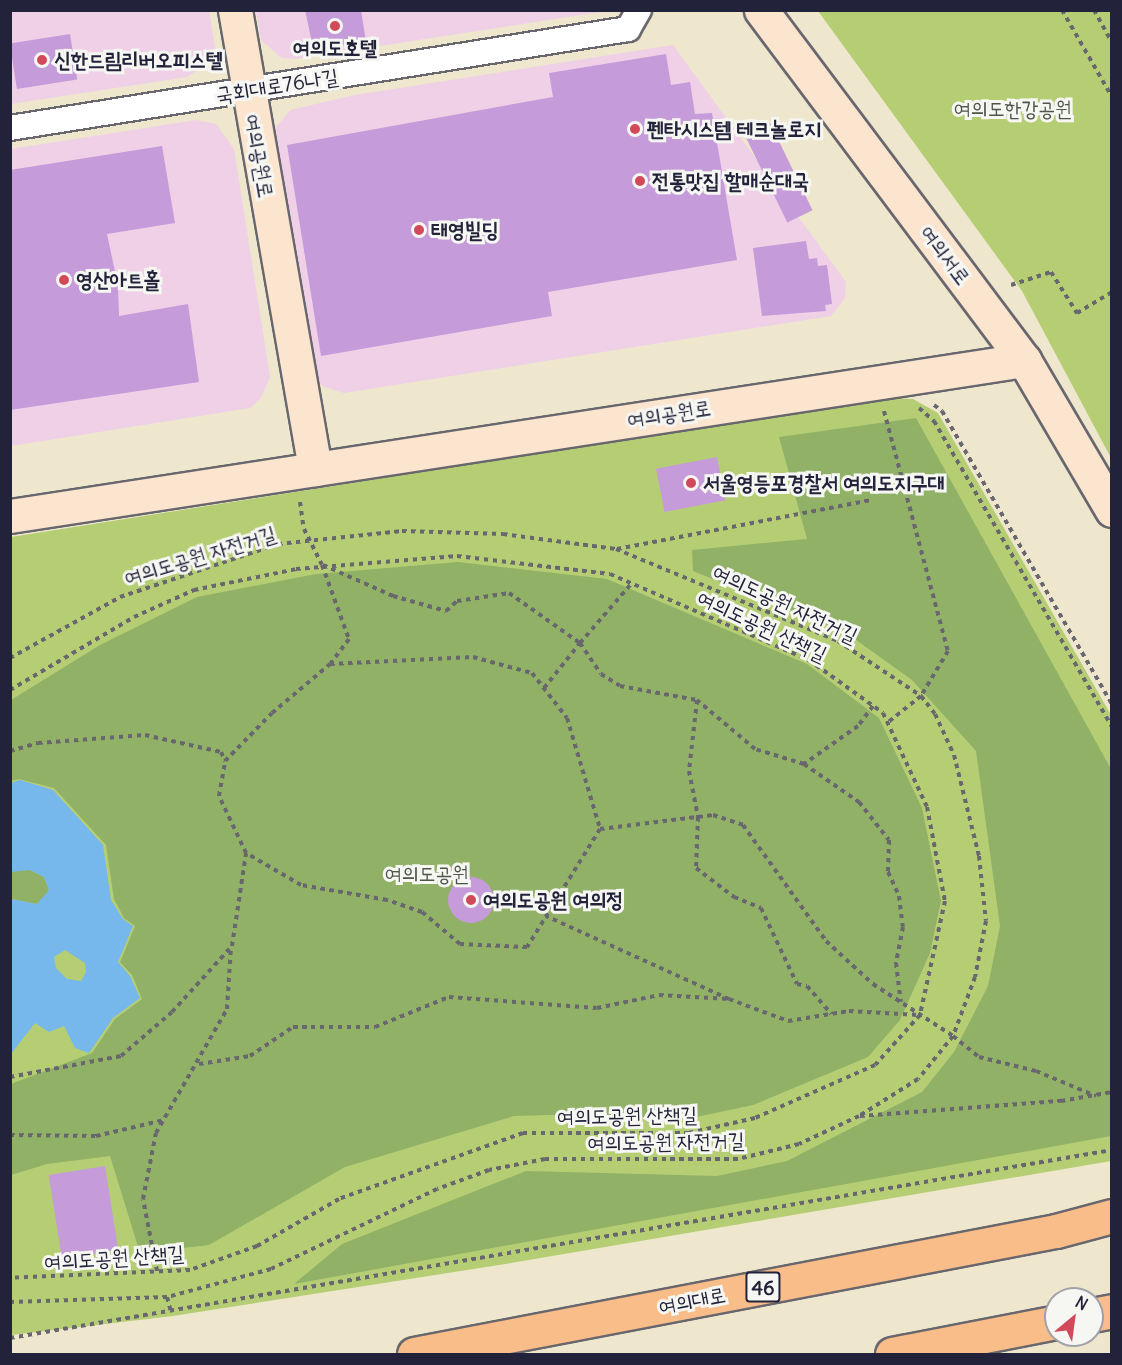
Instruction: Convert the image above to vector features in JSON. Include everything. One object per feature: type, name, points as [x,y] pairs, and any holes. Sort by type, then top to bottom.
[{"type":"main road","name":"여의대로","points":[[414,1354],[1056,1231],[1112,1216]]},
{"type":"main road","points":[[892,1354],[1044,1324]]},
{"type":"street","name":"여의공원로","points":[[234,10],[315,469]]},
{"type":"street","name":"국회대로76나길","points":[[10,128],[628,29],[639,10]]},
{"type":"street","name":"여의서로","points":[[761,10],[1024,360],[1112,510]]},
{"type":"street","name":"여의공원로","points":[[10,516],[1024,360]]},
{"type":"path","points":[[1062,10],[1112,97]]},
{"type":"path","points":[[1094,10],[1112,43]]},
{"type":"path","points":[[1011,285],[1051,272],[1077,313],[1112,292]]},
{"type":"path","points":[[925,400],[942,411],[1112,704]]},
{"type":"path","points":[[915,404],[934,421],[1112,727]]},
{"type":"path","points":[[887,723],[921,696],[948,651],[882,407],[891,407]]},
{"type":"path","points":[[616,549],[872,500]]},
{"type":"path","points":[[225,761],[272,713],[330,664],[349,639],[301,516]]},
{"type":"path","name":"여의도공원 자전거길","points":[[10,658],[120,597],[278,544],[402,531],[503,534],[616,549],[838,641],[921,696],[935,714],[954,755],[979,856],[987,921],[975,977],[953,1035],[918,1079],[859,1116],[800,1144],[738,1160],[545,1159],[489,1170],[437,1189],[272,1269],[167,1297],[10,1302]]},
{"type":"path","name":"여의도공원 산책길","points":[[10,690],[135,617],[194,590],[322,565],[457,556],[610,574],[809,660],[873,706],[887,723],[927,807],[945,901],[920,1015],[875,1065],[755,1118],[689,1133],[523,1133],[339,1199],[257,1246],[190,1270],[10,1278]]},
{"type":"path","points":[[322,565],[393,596],[446,611],[457,601],[509,593],[580,643],[601,674],[620,686],[697,700],[755,749],[804,764],[859,802],[889,840],[888,872],[899,896],[903,927],[896,963],[901,1002]]},
{"type":"path","points":[[544,688],[632,583]]},
{"type":"path","points":[[10,751],[38,743],[145,735],[221,752],[225,761],[219,796],[246,853],[301,885],[387,900],[422,912],[460,944],[527,947],[600,829],[567,718],[532,673],[473,657],[330,664]]},
{"type":"path","points":[[697,700],[689,771],[698,817],[696,868],[734,897],[761,908],[797,984],[807,986],[831,1014]]},
{"type":"path","points":[[804,764],[858,726],[873,706]]},
{"type":"path","points":[[600,829],[713,815],[743,825],[826,941],[873,984],[953,1035],[979,1057],[1036,1071],[1096,1096]]},
{"type":"path","points":[[157,1271],[143,1199],[156,1133],[199,1064],[227,1009],[231,946],[246,853]]},
{"type":"path","points":[[546,916],[729,999],[788,1021],[849,1011],[920,1015]]},
{"type":"path","points":[[10,1077],[121,1056],[172,1012],[231,946]]},
{"type":"path","points":[[199,1064],[250,1056],[292,1027],[375,1027],[449,997],[597,1008],[659,994],[729,999]]},
{"type":"path","points":[[859,1116],[1096,1096],[1112,1092]]},
{"type":"path","points":[[10,1135],[96,1136],[164,1120]]},
{"type":"path","points":[[10,1338],[1112,1150]]},
{"type":"path","points":[[167,1297],[171,1312]]},
{"type":"shaded area","points":[[11,11],[209,11],[215,48],[209,62],[187,77],[11,104]]},
{"type":"shaded area","points":[[256,11],[607,11],[295,59],[282,58],[261,40]]},
{"type":"shaded area","points":[[673,45],[846,282],[845,298],[831,316],[344,393],[322,386],[313,375],[274,130],[290,110],[355,95]]},
{"type":"shaded area","points":[[196,120],[216,124],[234,149],[270,377],[261,398],[250,408],[11,446],[11,149]]},
{"type":"green space","name":"여의도한강공원","points":[[818,11],[1111,11],[1111,458],[1022,291]]},
{"type":"green space","name":"여의도공원","points":[[890,398],[913,399],[938,413],[1111,715],[1111,1161],[499,1265],[173,1316],[11,1335],[11,537]]},
{"type":"green space","points":[[916,418],[1111,769],[1111,1136],[294,1284],[342,1244],[526,1171],[717,1176],[787,1161],[922,1092],[954,1052],[988,986],[1000,926],[976,751],[912,680],[845,632],[693,571],[692,550],[807,539],[779,437]]},
{"type":"green space","points":[[458,562],[607,579],[807,664],[879,718],[922,808],[941,901],[930,953],[900,1020],[868,1057],[753,1105],[687,1119],[582,1114],[514,1116],[345,1167],[209,1245],[140,1253],[110,1156],[47,1164],[11,1175],[11,1084],[92,1053],[115,1019],[142,999],[132,975],[120,962],[135,926],[124,918],[114,899],[106,845],[54,788],[19,779],[11,781],[11,700],[100,645],[197,597],[316,574]]},
{"type":"green space","points":[[16,869],[30,870],[44,877],[49,890],[45,898],[37,904],[11,899],[11,872]]},
{"type":"water","points":[[20,780],[53,790],[103,845],[111,900],[123,919],[133,926],[118,962],[130,976],[140,998],[113,1018],[89,1053],[75,1048],[64,1026],[49,1032],[35,1023],[11,1054],[11,899],[37,904],[49,890],[44,877],[30,870],[11,872],[11,783]],"holes":[[[65,950],[85,963],[86,972],[81,981],[67,979],[56,968],[54,957]]]},
{"type":"building","name":"여의도호텔","points":[[305,10],[361,10],[366,42],[314,52]]},
{"type":"building","name":"신한드림리버오피스텔","points":[[70,34],[77,79],[17,89],[10,44]]},
{"type":"building","points":[[666,54],[671,85],[690,82],[695,114],[712,113],[737,260],[548,292],[552,316],[321,356],[287,145],[553,97],[549,73]]},
{"type":"building","points":[[770,123],[813,210],[787,222],[745,135]]},
{"type":"building","name":"영산아트홀","points":[[162,146],[175,223],[107,234],[118,286],[119,316],[188,304],[199,382],[10,410],[10,170]]},
{"type":"building","points":[[806,241],[809,259],[817,258],[818,266],[827,265],[832,304],[825,305],[826,311],[762,316],[753,248]]},
{"type":"building","name":"서울영등포경찰서 여의도지구대","points":[[717,457],[725,500],[665,512],[656,469]]},
{"type":"building","name":"여의도공원 여의정","points":[[471,877],[487,884],[494,900],[487,916],[471,923],[455,916],[448,900],[455,884]]},
{"type":"building","points":[[105,1166],[118,1250],[62,1259],[49,1175]]},
{"type":"place","name":"여의도호텔","points":[[335,26]]},
{"type":"place","name":"신한드림리버오피스텔","points":[[42,60]]},
{"type":"place","name":"펜타시스템 테크놀로지","points":[[635,129]]},
{"type":"place","name":"전통맛집 할매순대국","points":[[640,181]]},
{"type":"place","name":"태영빌딩","points":[[419,230]]},
{"type":"place","name":"영산아트홀","points":[[64,280]]},
{"type":"place","name":"서울영등포경찰서 여의도지구대","points":[[691,483]]},
{"type":"place","name":"여의도공원 여의정","points":[[471,900]]}]
